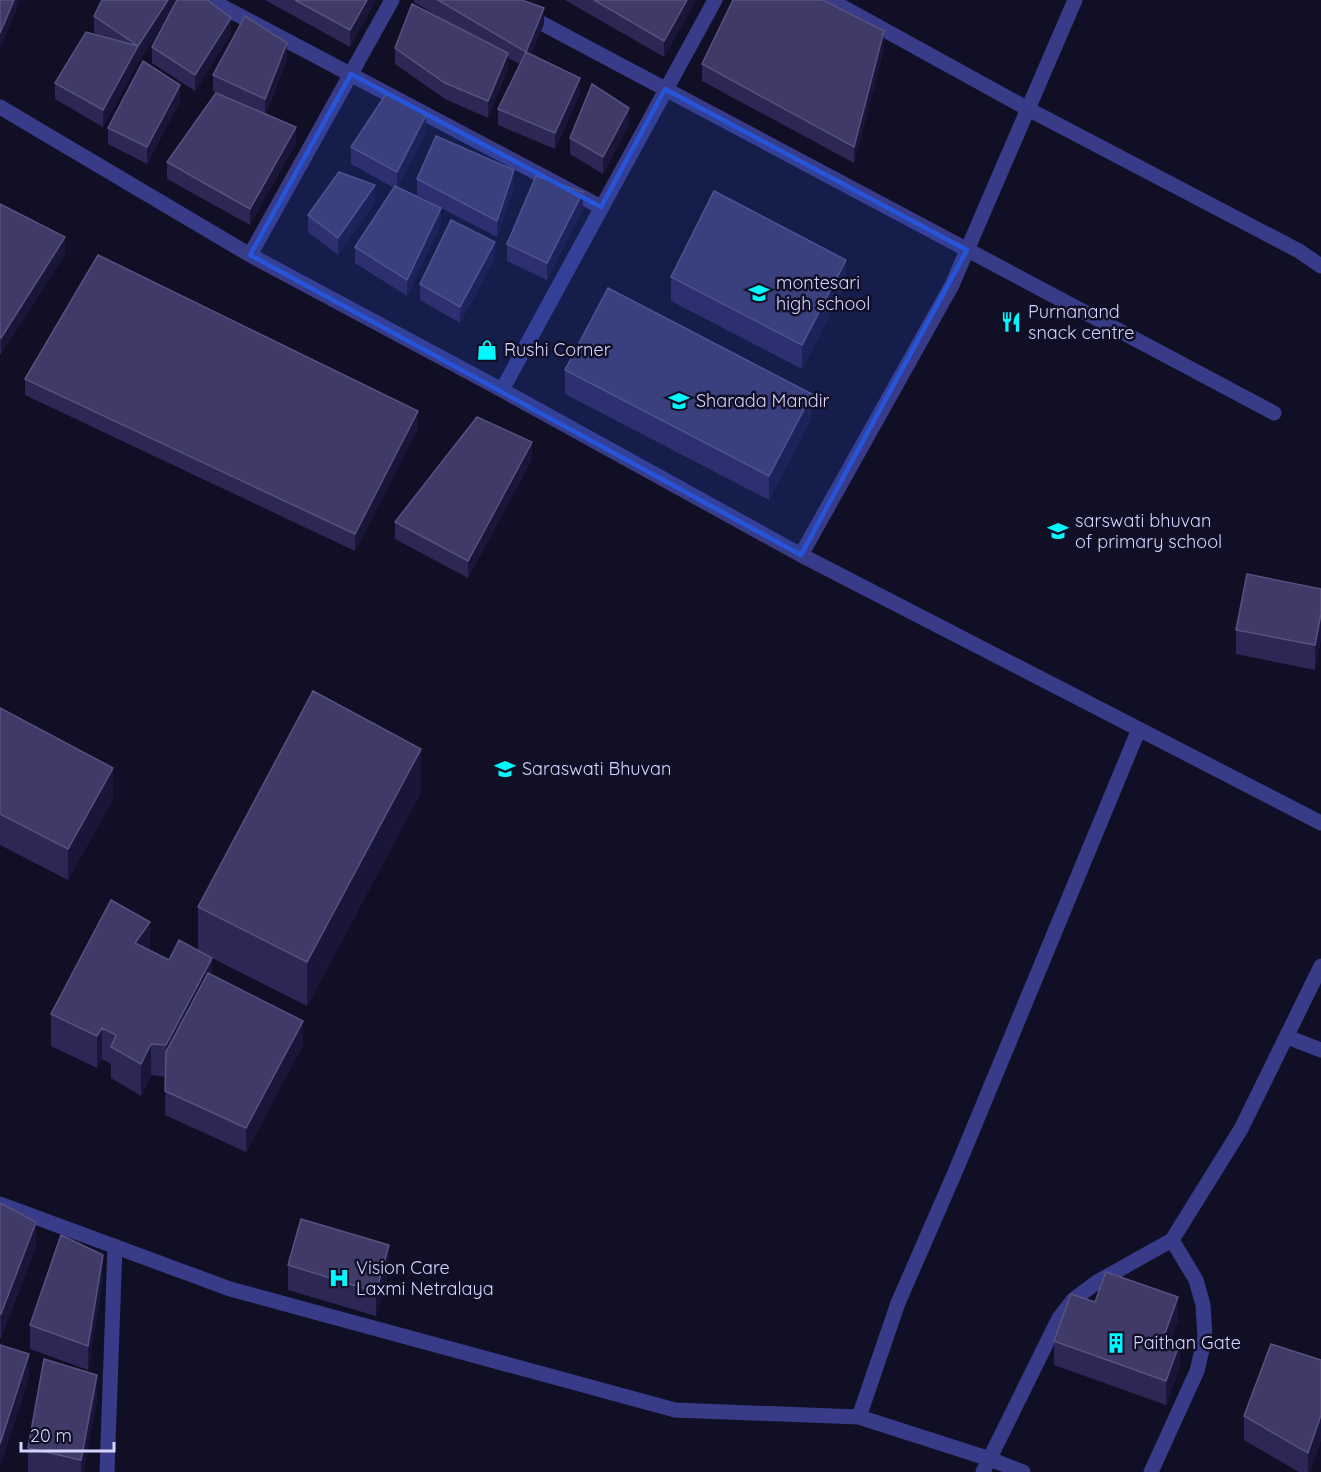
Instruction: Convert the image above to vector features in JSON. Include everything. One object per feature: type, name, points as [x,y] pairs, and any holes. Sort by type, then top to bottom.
[{"type":"street","points":[[210,0],[602,207]]},
{"type":"street","points":[[249,255],[392,0]]},
{"type":"street","points":[[498,0],[1274,413]]},
{"type":"street","points":[[502,390],[715,0]]},
{"type":"street","points":[[830,0],[1028,109],[1299,251],[1321,266]]},
{"type":"street","points":[[801,555],[952,285],[1075,0]]},
{"type":"street","points":[[0,107],[249,255],[502,390],[801,555],[1321,823]]},
{"type":"street","points":[[860,1417],[898,1303],[956,1170],[1139,729]]},
{"type":"street","points":[[987,1466],[1059,1318],[1074,1300],[1097,1282],[1172,1240],[1241,1129],[1321,966]]},
{"type":"street","points":[[1287,1037],[1321,1050]]},
{"type":"street","points":[[0,1204],[230,1288],[675,1410],[860,1417],[987,1466],[1023,1472]]},
{"type":"street","points":[[1151,1472],[1197,1371],[1206,1337],[1203,1305],[1196,1280],[1172,1240]]},
{"type":"street","points":[[107,1472],[115,1246]]},
{"type":"highlighted area","points":[[351,74],[601,207],[665,89],[967,250],[801,555],[250,255]]},
{"type":"building","points":[[0,0],[14,0],[0,33]]},
{"type":"building","points":[[102,0],[168,0],[138,46],[94,16]]},
{"type":"building","points":[[177,0],[207,0],[231,18],[195,75],[152,47]]},
{"type":"building","points":[[295,0],[367,0],[350,30]]},
{"type":"building","points":[[438,0],[522,0],[544,8],[526,52]]},
{"type":"building","points":[[594,0],[687,0],[664,41]]},
{"type":"building","points":[[733,0],[823,0],[884,31],[854,147],[702,64]]},
{"type":"building","points":[[412,4],[508,53],[488,101],[445,83],[395,48]]},
{"type":"building","points":[[245,16],[287,43],[265,99],[213,75]]},
{"type":"building","points":[[86,32],[138,46],[103,110],[55,83]]},
{"type":"building","points":[[526,52],[580,78],[555,133],[498,109]]},
{"type":"building","points":[[143,61],[180,85],[147,147],[108,128]]},
{"type":"building","points":[[592,84],[629,108],[603,157],[570,138]]},
{"type":"building","points":[[216,93],[296,127],[250,209],[167,162]]},
{"type":"building","points":[[386,94],[426,115],[397,172],[351,147]]},
{"type":"building","points":[[436,136],[514,170],[497,221],[417,179]]},
{"type":"building","points":[[339,172],[375,185],[338,238],[308,215]]},
{"type":"building","points":[[536,176],[583,192],[547,263],[507,244]]},
{"type":"building","points":[[395,186],[441,208],[407,280],[355,247]]},
{"type":"building","name":"montesari high school","points":[[714,191],[846,260],[802,345],[671,277]]},
{"type":"building","points":[[0,204],[65,237],[1,338],[0,337]]},
{"type":"building","points":[[451,220],[495,242],[460,307],[420,284]]},
{"type":"building","points":[[98,255],[418,411],[355,534],[25,379]]},
{"type":"building","name":"Sharada Mandir","points":[[608,288],[812,394],[769,476],[565,370]]},
{"type":"building","points":[[477,417],[532,442],[468,561],[395,522]]},
{"type":"building","points":[[1247,574],[1321,589],[1321,614],[1315,645],[1236,630]]},
{"type":"building","points":[[313,691],[421,749],[307,962],[198,907]]},
{"type":"building","points":[[0,708],[113,768],[68,849],[0,814]]},
{"type":"building","points":[[111,900],[150,922],[135,943],[169,960],[179,940],[212,958],[166,1045],[151,1044],[141,1064],[111,1047],[116,1035],[102,1028],[97,1036],[51,1014]]},
{"type":"building","points":[[208,973],[303,1021],[246,1128],[165,1091],[166,1052]]},
{"type":"building","points":[[0,1203],[36,1222],[1,1314],[0,1314]]},
{"type":"building","points":[[301,1219],[389,1245],[376,1292],[288,1265]]},
{"type":"building","points":[[61,1235],[103,1255],[88,1346],[30,1325]]},
{"type":"building","name":"Paithan Gate","points":[[1106,1272],[1178,1297],[1164,1336],[1180,1342],[1166,1381],[1054,1341],[1071,1294],[1095,1302]]},
{"type":"building","points":[[1271,1344],[1321,1360],[1321,1415],[1308,1453],[1244,1416]]},
{"type":"building","points":[[0,1345],[29,1354],[0,1444]]},
{"type":"building","points":[[44,1359],[97,1375],[81,1460],[28,1448]]},
{"type":"place","name":"montesari high school","points":[[759,293]]},
{"type":"place","name":"Purnanand snack centre","points":[[1011,322]]},
{"type":"place","name":"Rushi Corner","points":[[487,350]]},
{"type":"place","name":"Sharada Mandir","points":[[679,401]]},
{"type":"place","name":"sarswati bhuvan of primary school","points":[[1058,531]]},
{"type":"place","name":"Saraswati Bhuvan","points":[[505,769]]},
{"type":"place","name":"Vision Care Laxmi Netralaya","points":[[339,1278]]},
{"type":"place","name":"Paithan Gate","points":[[1116,1343]]}]
